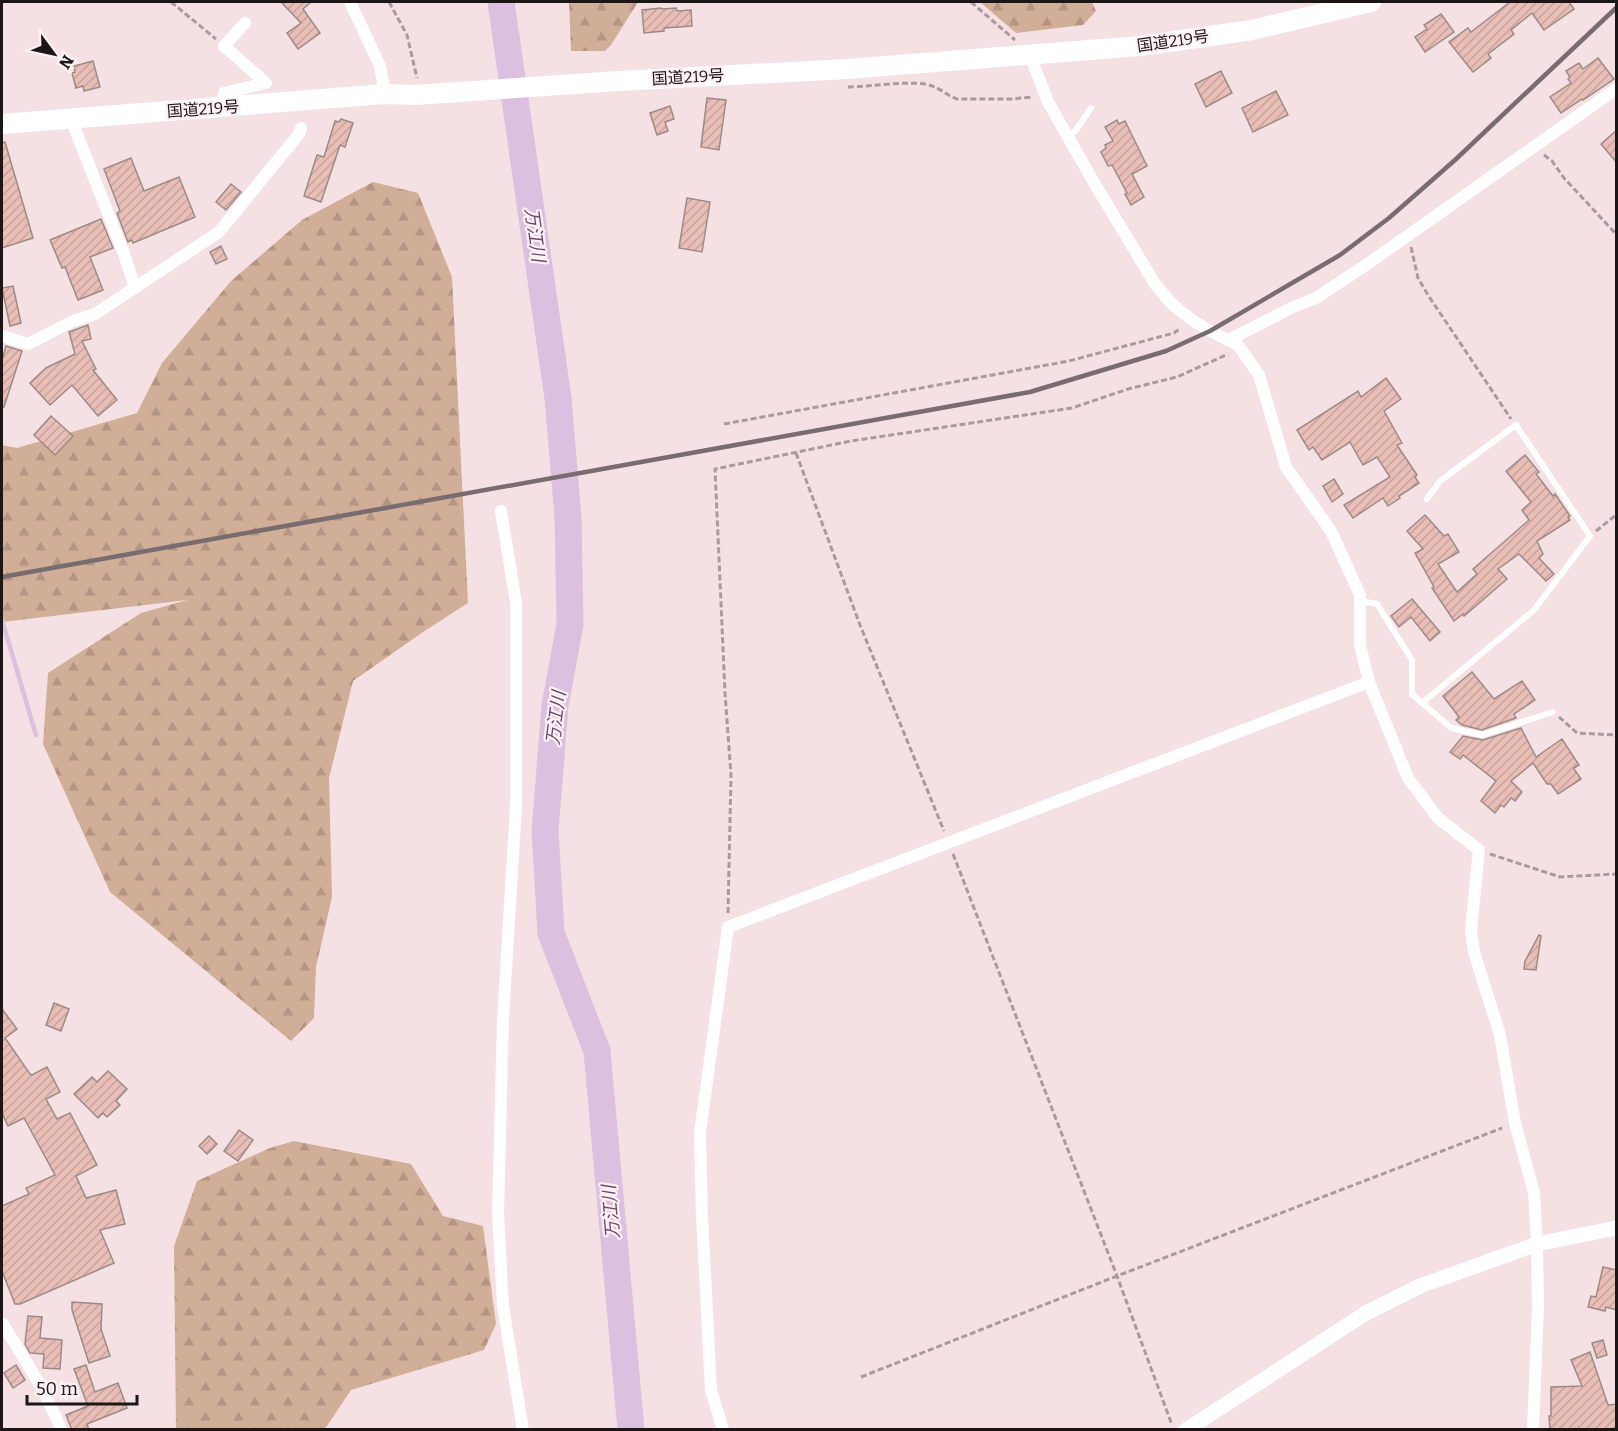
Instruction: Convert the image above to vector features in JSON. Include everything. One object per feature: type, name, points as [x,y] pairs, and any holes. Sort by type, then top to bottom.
[{"type":"highway","name":"国道219号","points":[[2,124],[385,94],[415,95],[847,69],[1140,46],[1252,30],[1334,5],[1371,2]]},
{"type":"street","points":[[350,2],[380,66],[385,94]]},
{"type":"street","points":[[223,107],[224,93],[266,83],[224,46],[245,23]]},
{"type":"street","points":[[1030,55],[1046,96],[1068,138],[1155,285],[1172,304],[1192,320],[1234,343],[1258,375],[1286,467],[1331,531],[1360,596],[1360,645],[1369,682],[1408,778],[1438,818],[1479,850],[1471,930],[1474,952],[1500,1035],[1515,1124],[1534,1193],[1538,1305],[1533,1430]]},
{"type":"street","points":[[1234,343],[1293,308],[1316,298],[1617,90]]},
{"type":"street","points":[[71,119],[135,288]]},
{"type":"street","points":[[2,336],[28,344],[73,321],[95,314],[219,232],[299,134],[301,128]]},
{"type":"street","points":[[501,511],[516,603],[516,794],[503,1020],[498,1214],[503,1306],[523,1430]]},
{"type":"street","points":[[723,1430],[711,1390],[700,1133],[728,927],[1369,682]]},
{"type":"street","points":[[1186,1430],[1366,1313],[1420,1286],[1537,1244],[1617,1227]]},
{"type":"street","points":[[2,1323],[37,1380],[62,1430]]},
{"type":"lane","points":[[1068,138],[1091,108]]},
{"type":"lane","points":[[1422,703],[1534,610],[1590,536],[1516,425],[1440,480],[1427,499]]},
{"type":"lane","points":[[1360,601],[1377,604],[1412,660],[1412,694],[1451,728],[1482,735],[1553,712]]},
{"type":"path","points":[[171,2],[224,46]]},
{"type":"path","points":[[389,2],[407,35],[416,66],[418,81],[415,95]]},
{"type":"path","points":[[972,2],[1030,55]]},
{"type":"path","points":[[848,87],[920,83],[934,86],[948,96],[957,99],[1012,99],[1046,96]]},
{"type":"path","points":[[1534,146],[1552,161],[1564,178],[1617,234]]},
{"type":"path","points":[[1408,235],[1418,278],[1516,425]]},
{"type":"path","points":[[724,424],[1069,361],[1174,333],[1192,320]]},
{"type":"path","points":[[728,927],[731,775],[715,470],[851,441],[1072,408],[1128,389],[1177,377],[1225,356],[1234,343]]},
{"type":"path","points":[[796,453],[860,625],[948,842],[1117,1276],[1174,1430]]},
{"type":"path","points":[[1590,536],[1617,515]]},
{"type":"path","points":[[1553,712],[1577,733],[1617,735]]},
{"type":"path","points":[[1479,850],[1560,877],[1617,874]]},
{"type":"path","points":[[861,1377],[1117,1276],[1515,1124]]},
{"type":"green space","points":[[569,2],[638,2],[605,51],[571,51]]},
{"type":"green space","points":[[980,2],[1092,2],[1096,11],[1083,25],[1016,33]]},
{"type":"green space","points":[[373,182],[418,193],[452,277],[468,603],[353,681],[329,778],[332,897],[316,967],[314,1018],[291,1041],[110,892],[43,744],[48,673],[141,613],[187,600],[2,622],[2,445],[17,448],[137,413],[162,363],[231,281],[302,220]]},
{"type":"green space","points":[[294,1141],[411,1164],[443,1216],[483,1226],[496,1324],[484,1350],[351,1390],[325,1429],[176,1429],[174,1246],[197,1181],[270,1148]]},
{"type":"building","points":[[281,2],[311,2],[303,9],[320,33],[298,49],[287,33],[301,23]]},
{"type":"building","points":[[1510,2],[1569,2],[1574,9],[1544,30],[1532,13],[1511,30],[1514,34],[1488,54],[1491,58],[1473,72],[1449,42],[1468,28],[1471,32]]},
{"type":"building","points":[[676,8],[677,11],[691,10],[692,26],[664,28],[664,31],[644,33],[642,10]]},
{"type":"building","points":[[1441,14],[1454,32],[1425,52],[1415,37],[1427,29],[1424,25]]},
{"type":"building","points":[[1598,58],[1614,79],[1561,113],[1550,97],[1571,83],[1566,71],[1579,63],[1583,69]]},
{"type":"building","points":[[93,61],[100,87],[84,91],[83,86],[76,88],[72,73],[75,72],[74,66]]},
{"type":"building","points":[[1221,71],[1232,93],[1206,107],[1195,84]]},
{"type":"building","points":[[1276,91],[1288,115],[1253,132],[1242,108]]},
{"type":"building","points":[[707,98],[726,100],[719,150],[701,147]]},
{"type":"building","points":[[670,106],[674,119],[665,122],[668,131],[657,135],[650,113]]},
{"type":"building","points":[[341,119],[353,123],[345,147],[340,145],[321,202],[304,196],[317,155],[324,157],[335,121],[339,122]]},
{"type":"building","points":[[1117,120],[1119,124],[1125,121],[1147,166],[1132,174],[1144,197],[1131,205],[1112,165],[1108,166],[1101,152],[1106,148],[1105,145],[1113,141],[1105,127]]},
{"type":"building","points":[[1617,130],[1617,163],[1601,144]]},
{"type":"building","points":[[5,142],[33,238],[2,248],[2,143]]},
{"type":"building","points":[[131,158],[144,191],[179,177],[195,217],[133,243],[132,240],[128,242],[117,213],[120,211],[104,169]]},
{"type":"building","points":[[231,184],[241,192],[226,210],[216,202]]},
{"type":"building","points":[[687,198],[710,202],[702,252],[679,248]]},
{"type":"building","points":[[101,219],[113,248],[90,257],[103,290],[78,300],[65,267],[62,268],[50,240]]},
{"type":"building","points":[[221,246],[227,259],[216,264],[210,252]]},
{"type":"building","points":[[13,286],[21,323],[10,326],[2,288]]},
{"type":"building","points":[[88,325],[91,339],[82,341],[96,369],[93,370],[117,400],[98,416],[72,385],[50,405],[30,383],[46,368],[75,354],[69,332]]},
{"type":"building","points":[[6,346],[22,351],[4,407],[2,407],[2,360]]},
{"type":"building","points":[[1386,378],[1401,399],[1384,411],[1402,443],[1397,445],[1417,475],[1415,477],[1419,483],[1388,506],[1383,498],[1353,518],[1344,505],[1390,477],[1377,457],[1363,465],[1350,442],[1322,460],[1313,447],[1309,450],[1297,430],[1358,391],[1361,397]]},
{"type":"building","points":[[51,416],[73,436],[55,455],[34,435]]},
{"type":"building","points":[[1525,455],[1539,472],[1536,474],[1553,496],[1555,494],[1570,516],[1568,517],[1570,520],[1537,541],[1543,554],[1539,558],[1554,574],[1546,581],[1519,554],[1498,569],[1507,579],[1464,616],[1463,614],[1454,621],[1432,588],[1434,587],[1415,553],[1423,549],[1407,531],[1425,515],[1444,536],[1448,534],[1459,552],[1438,564],[1457,592],[1477,574],[1473,569],[1529,520],[1522,510],[1531,502],[1506,471]]},
{"type":"building","points":[[1334,479],[1343,494],[1332,502],[1323,486]]},
{"type":"building","points":[[1412,599],[1440,632],[1430,641],[1411,617],[1399,627],[1391,616]]},
{"type":"building","points":[[1472,672],[1494,699],[1522,681],[1535,700],[1514,714],[1516,718],[1482,730],[1462,725],[1456,720],[1459,717],[1443,696]]},
{"type":"building","points":[[1521,728],[1536,757],[1562,739],[1579,765],[1574,769],[1581,779],[1558,794],[1551,784],[1547,784],[1533,763],[1511,781],[1522,792],[1515,801],[1511,798],[1495,813],[1481,801],[1496,781],[1463,755],[1460,759],[1450,752],[1463,736],[1483,740]]},
{"type":"building","points":[[1539,935],[1541,936],[1536,970],[1524,969],[1525,961]]},
{"type":"building","points":[[54,1003],[69,1009],[61,1031],[46,1025]]},
{"type":"building","points":[[2,1009],[17,1029],[5,1038],[30,1074],[47,1067],[60,1092],[46,1099],[57,1119],[70,1113],[97,1165],[76,1176],[86,1198],[116,1190],[125,1224],[100,1230],[114,1263],[20,1304],[15,1304],[2,1271],[2,1206],[29,1194],[26,1188],[55,1175],[24,1118],[8,1126],[2,1113]]},
{"type":"building","points":[[108,1071],[127,1089],[116,1101],[120,1105],[107,1117],[103,1113],[98,1118],[74,1094],[92,1077],[97,1082]]},
{"type":"building","points":[[239,1130],[253,1140],[238,1161],[224,1151]]},
{"type":"building","points":[[209,1136],[217,1144],[207,1154],[199,1146]]},
{"type":"building","points":[[1603,1267],[1617,1270],[1617,1310],[1606,1307],[1605,1311],[1588,1307],[1591,1296],[1596,1297]]},
{"type":"building","points":[[72,1302],[102,1304],[101,1329],[110,1356],[89,1363],[72,1310]]},
{"type":"building","points":[[28,1316],[42,1317],[40,1338],[62,1340],[60,1369],[43,1368],[44,1354],[30,1353],[25,1344]]},
{"type":"building","points":[[1603,1340],[1607,1355],[1597,1358],[1592,1343]]},
{"type":"building","points":[[1590,1352],[1608,1405],[1617,1404],[1617,1428],[1550,1430],[1551,1387],[1582,1386],[1571,1360]]},
{"type":"building","points":[[16,1365],[25,1380],[13,1388],[4,1373]]},
{"type":"building","points":[[86,1365],[95,1392],[118,1383],[127,1408],[87,1424],[89,1430],[72,1430],[66,1415],[88,1406],[74,1369]]},
{"type":"waterway","name":"万江川","points":[[501,2],[558,398],[568,517],[570,624],[555,706],[545,831],[551,933],[597,1051],[631,1430]]},
{"type":"waterway","points":[[2,620],[36,735]]},
{"type":"railway","points":[[2,577],[1030,392],[1166,351],[1210,331],[1340,255],[1389,218],[1455,160],[1616,8]]}]
